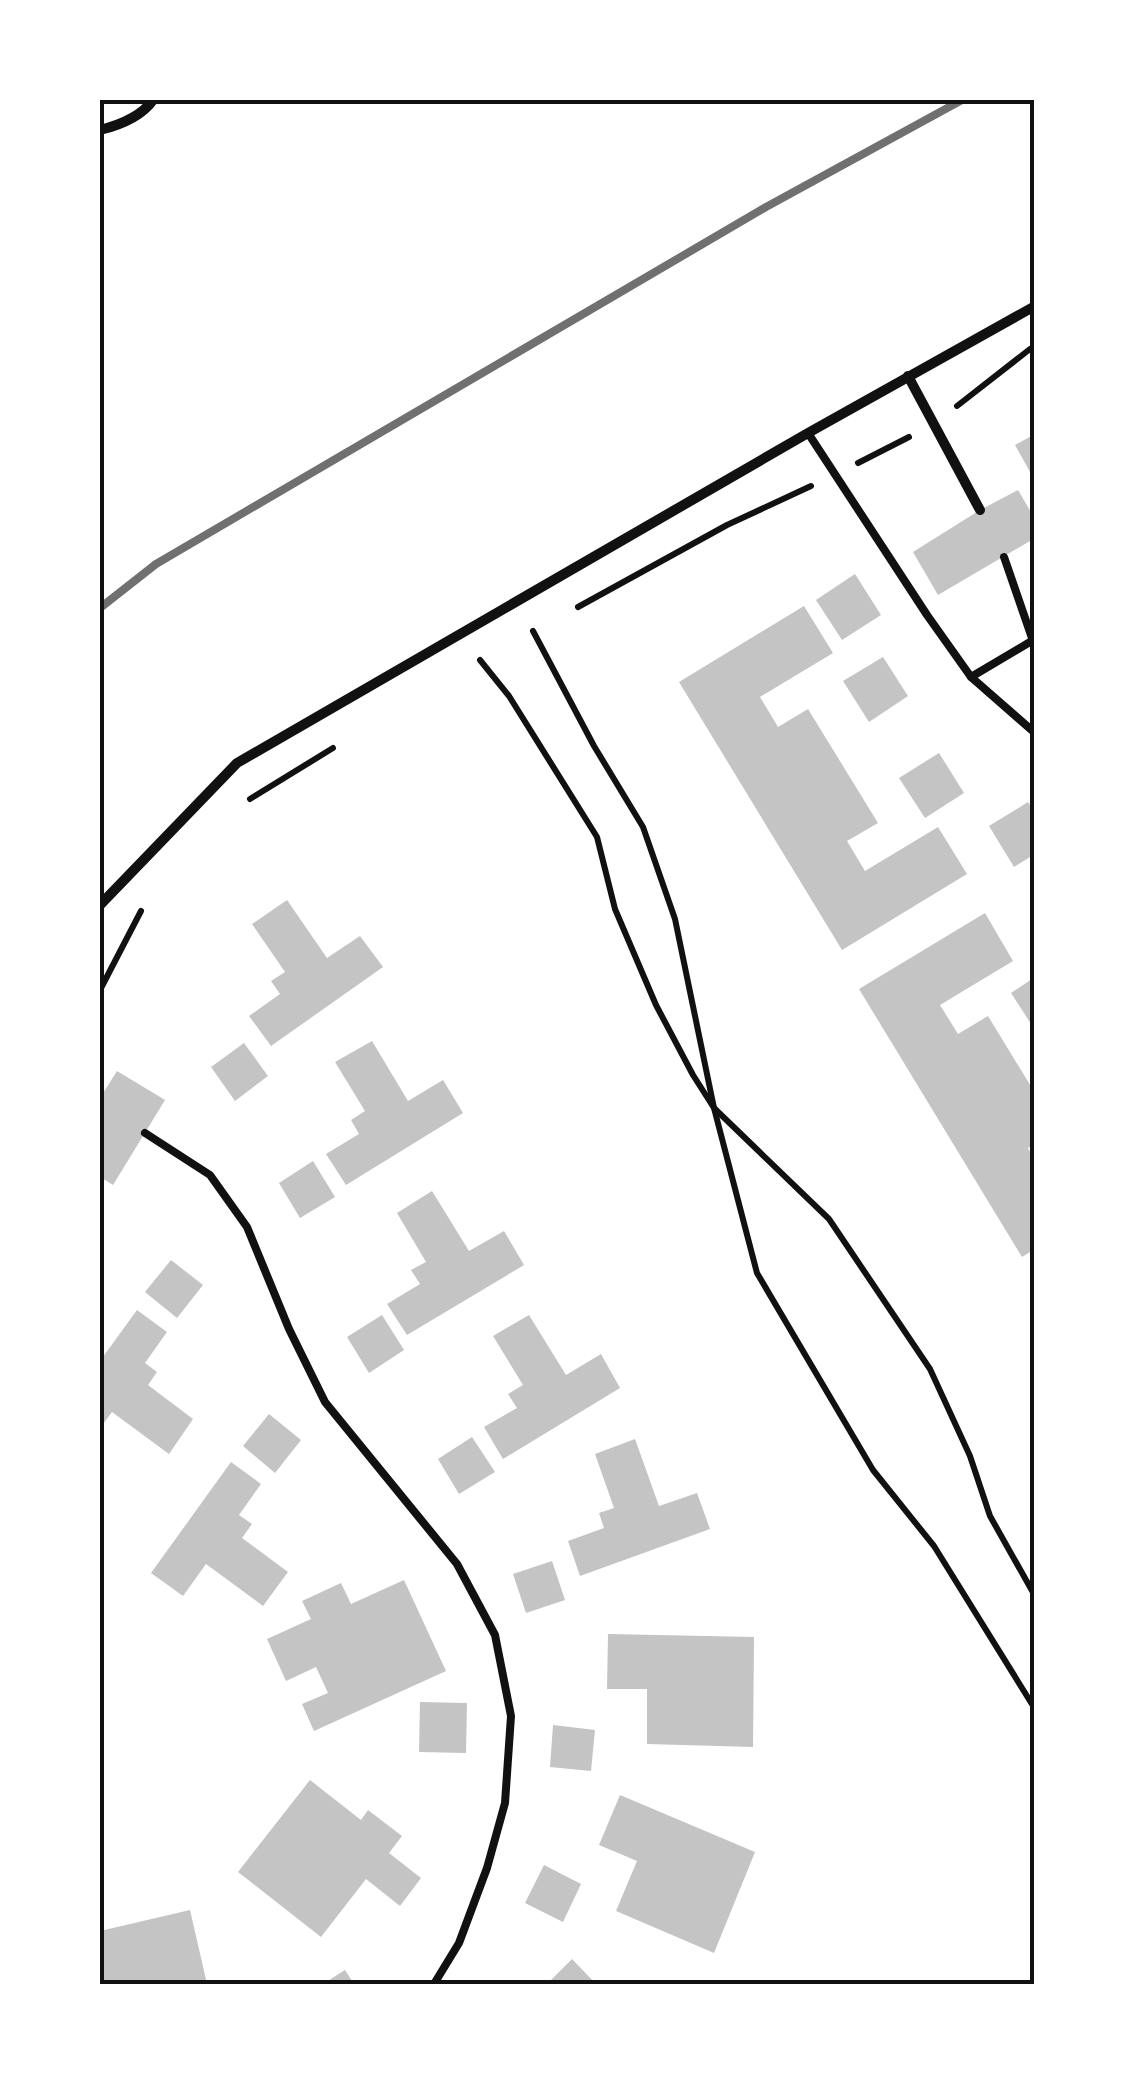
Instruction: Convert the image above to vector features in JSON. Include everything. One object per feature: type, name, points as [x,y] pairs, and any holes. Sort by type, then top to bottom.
[{"type":"street","points":[[100,130],[122,124],[154,100]]},
{"type":"street","points":[[100,906],[236,762],[1035,306]]},
{"type":"street","points":[[908,376],[980,510]]},
{"type":"lane","points":[[808,433],[971,676],[1035,733]]},
{"type":"lane","points":[[1004,556],[1034,640],[1035,654]]},
{"type":"lane","points":[[971,676],[1034,640]]},
{"type":"lane","points":[[145,1133],[210,1175],[247,1228],[288,1329],[324,1402],[458,1564],[495,1635],[511,1716],[505,1803],[487,1868],[458,1944],[434,1984]]},
{"type":"path","points":[[565,614],[728,526],[934,424],[1035,346]]},
{"type":"path","points":[[549,622],[533,631],[594,746],[643,827],[675,919],[714,1108],[757,1273],[873,1470],[934,1546],[1035,1709]]},
{"type":"path","points":[[470,665],[480,660],[509,696],[597,837],[615,909],[656,1005],[714,1108],[829,1219],[930,1369],[970,1456],[990,1516],[1035,1596]]},
{"type":"path","points":[[246,801],[345,740]]},
{"type":"path","points":[[100,990],[145,904]]},
{"type":"building","points":[[1035,434],[1035,481],[1015,445]]},
{"type":"building","points":[[1018,490],[1035,519],[1035,538],[938,595],[913,552]]},
{"type":"building","points":[[855,574],[881,615],[842,640],[816,600]]},
{"type":"building","points":[[804,606],[833,653],[760,697],[778,727],[808,709],[878,823],[847,841],[865,871],[938,827],[967,874],[842,950],[679,682]]},
{"type":"building","points":[[883,657],[908,696],[869,722],[843,681]]},
{"type":"building","points":[[939,753],[964,793],[925,818],[899,778]]},
{"type":"building","points":[[1028,802],[1035,812],[1035,854],[1014,867],[989,826]]},
{"type":"building","points":[[287,900],[327,958],[360,936],[383,967],[271,1046],[249,1016],[280,994],[271,981],[285,972],[252,924]]},
{"type":"building","points":[[985,913],[1013,961],[940,1005],[958,1034],[988,1016],[1035,1093],[1035,1144],[1028,1148],[1035,1161],[1035,1249],[1022,1257],[859,989]]},
{"type":"building","points":[[1035,977],[1035,1030],[1011,993]]},
{"type":"building","points":[[372,1041],[408,1101],[443,1080],[463,1113],[346,1185],[326,1154],[359,1134],[351,1120],[365,1111],[335,1062]]},
{"type":"building","points":[[244,1043],[268,1076],[235,1101],[211,1067]]},
{"type":"building","points":[[117,1071],[165,1100],[113,1185],[100,1177],[100,1098]]},
{"type":"building","points":[[313,1161],[335,1197],[300,1218],[279,1183]]},
{"type":"building","points":[[432,1191],[469,1251],[504,1231],[524,1265],[407,1335],[387,1304],[420,1284],[411,1270],[426,1262],[397,1213]]},
{"type":"building","points":[[171,1260],[203,1285],[177,1318],[145,1292]]},
{"type":"building","points":[[137,1310],[167,1332],[145,1363],[157,1372],[148,1385],[193,1419],[169,1454],[112,1412],[100,1428],[100,1361]]},
{"type":"building","points":[[382,1315],[404,1350],[369,1373],[347,1337]]},
{"type":"building","points":[[529,1315],[566,1375],[601,1354],[620,1388],[503,1459],[484,1427],[517,1408],[508,1394],[523,1385],[493,1336]]},
{"type":"building","points":[[269,1414],[301,1440],[275,1473],[243,1446]]},
{"type":"building","points":[[472,1437],[495,1472],[459,1494],[438,1459]]},
{"type":"building","points":[[635,1439],[659,1506],[697,1493],[710,1529],[580,1576],[568,1541],[604,1528],[599,1513],[614,1508],[595,1454]]},
{"type":"building","points":[[231,1462],[261,1484],[239,1515],[252,1524],[242,1538],[288,1572],[263,1606],[206,1564],[183,1596],[151,1573]]},
{"type":"building","points":[[552,1561],[565,1600],[526,1613],[513,1574]]},
{"type":"building","points":[[404,1580],[446,1671],[314,1731],[302,1704],[328,1693],[316,1667],[286,1681],[267,1639],[311,1619],[302,1601],[341,1583],[351,1604]]},
{"type":"building","points":[[608,1634],[754,1637],[753,1747],[647,1744],[647,1689],[607,1689]]},
{"type":"building","points":[[420,1702],[467,1703],[466,1753],[419,1752]]},
{"type":"building","points":[[553,1725],[595,1730],[591,1771],[550,1767]]},
{"type":"building","points":[[310,1780],[361,1820],[368,1810],[402,1836],[389,1853],[421,1878],[400,1906],[366,1879],[321,1937],[238,1872]]},
{"type":"building","points":[[620,1795],[755,1852],[714,1953],[616,1911],[637,1861],[599,1845]]},
{"type":"building","points":[[544,1865],[581,1884],[563,1922],[525,1903]]},
{"type":"building","points":[[190,1910],[207,1984],[104,1984],[100,1931]]},
{"type":"building","points":[[572,1959],[596,1984],[547,1984]]},
{"type":"building","points":[[345,1970],[354,1984],[323,1984]]},
{"type":"railway","points":[[100,608],[156,564],[766,207],[962,100]]}]
